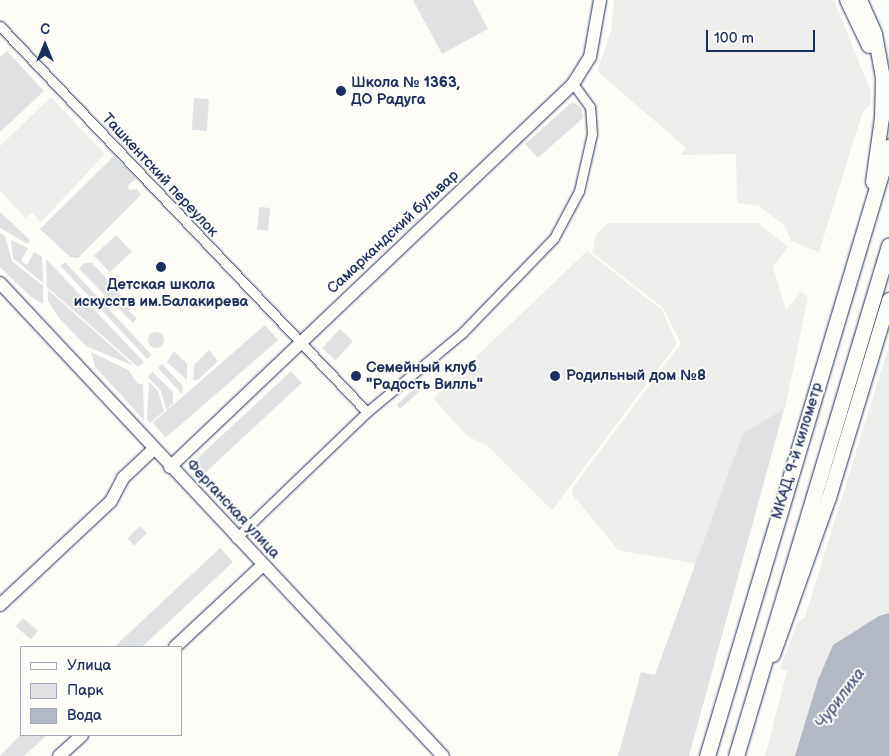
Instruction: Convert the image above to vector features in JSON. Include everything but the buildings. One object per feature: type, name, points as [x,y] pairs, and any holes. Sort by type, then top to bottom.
[{"type":"highway","name":"МКАД, 9-й километр","points":[[707,756],[889,147]]},
{"type":"highway","name":"МКАД, 9-й километр","points":[[737,752],[889,246]]},
{"type":"main road","points":[[846,0],[866,37],[882,96]]},
{"type":"main road","points":[[860,0],[880,52],[882,96],[878,154],[867,221]]},
{"type":"main road","points":[[737,752],[829,498],[889,300]]},
{"type":"street","name":"Самаркандский бульвар","points":[[170,466],[573,84],[590,57],[600,0]]},
{"type":"street","name":"Ташкентский переулок","points":[[0,26],[367,412]]},
{"type":"street","points":[[236,538],[367,412],[462,332],[541,254],[566,221],[579,191],[592,127],[590,107],[573,84]]},
{"type":"street","name":"Ферганская улица","points":[[0,283],[236,538],[443,756]]},
{"type":"street","points":[[0,605],[111,501],[123,478],[154,449]]},
{"type":"street","points":[[176,646],[263,565]]},
{"type":"street","points":[[59,756],[81,736]]},
{"type":"shaded area","points":[[614,0],[834,0],[871,92],[870,105],[863,111],[819,252],[791,241],[785,226],[759,206],[737,203],[736,154],[681,155],[686,148],[597,71],[611,31]]},
{"type":"shaded area","points":[[51,97],[105,154],[41,222],[32,212],[25,218],[0,190],[0,146]]},
{"type":"shaded area","points":[[607,223],[758,223],[788,247],[773,267],[786,310],[801,292],[808,297],[785,409],[743,433],[698,564],[618,550],[572,494],[573,487],[681,343],[663,308],[593,253],[595,236]]},
{"type":"shaded area","name":"Родильный дом №8","points":[[587,251],[662,310],[677,344],[552,510],[488,446],[467,436],[433,398]]},
{"type":"shaded area","points":[[889,345],[889,756],[765,756],[787,671],[780,668],[797,623],[805,617]]},
{"type":"green space","points":[[413,0],[473,0],[488,29],[442,54]]},
{"type":"green space","points":[[7,51],[44,91],[0,132],[0,57]]},
{"type":"green space","points":[[194,98],[209,99],[207,131],[192,130]]},
{"type":"green space","points":[[572,102],[581,107],[583,118],[538,158],[525,144]]},
{"type":"green space","points":[[114,156],[136,179],[128,185],[129,190],[137,189],[141,195],[78,258],[70,257],[40,229]]},
{"type":"green space","points":[[259,207],[270,208],[268,231],[257,230]]},
{"type":"green space","points":[[0,212],[30,240],[28,244],[0,228]]},
{"type":"green space","points":[[0,233],[5,236],[12,261],[43,286],[43,304],[31,297],[0,267]]},
{"type":"green space","points":[[116,235],[132,252],[110,272],[94,255]]},
{"type":"green space","points":[[11,240],[28,248],[21,261],[27,265],[34,252],[42,257],[43,283],[13,258]]},
{"type":"green space","points":[[46,259],[144,362],[138,367],[47,287]]},
{"type":"green space","points":[[65,262],[152,355],[147,359],[61,266]]},
{"type":"green space","points":[[84,263],[92,263],[132,307],[129,311],[137,318],[133,323],[79,269]]},
{"type":"green space","points":[[48,290],[134,366],[86,346],[59,318],[48,301]]},
{"type":"green space","points":[[265,325],[278,340],[166,438],[153,423]]},
{"type":"green space","points":[[340,329],[353,341],[335,360],[322,348]]},
{"type":"green space","points":[[156,332],[162,334],[164,340],[162,346],[156,348],[150,346],[148,340],[150,334]]},
{"type":"green space","points":[[209,350],[218,361],[198,380],[193,380],[194,365]]},
{"type":"green space","points":[[174,351],[187,364],[187,380],[167,362]]},
{"type":"green space","points":[[91,352],[128,370],[138,384],[143,384],[144,420],[95,367]]},
{"type":"green space","points":[[162,364],[183,386],[182,394],[158,368]]},
{"type":"green space","points":[[291,371],[302,383],[201,477],[190,465]]},
{"type":"green space","points":[[152,372],[173,392],[173,403],[166,410],[161,391],[148,377]]},
{"type":"green space","points":[[149,382],[158,391],[164,411],[150,423],[147,419]]},
{"type":"green space","points":[[416,386],[420,391],[400,409],[397,405]]},
{"type":"green space","points":[[784,409],[689,756],[618,756],[641,672],[655,675],[743,433]]},
{"type":"green space","points":[[140,526],[147,533],[134,546],[127,539]]},
{"type":"green space","points":[[220,548],[233,562],[143,646],[115,646]]},
{"type":"green space","points":[[23,618],[38,631],[31,639],[16,626]]},
{"type":"green space","points":[[20,735],[46,736],[24,756],[0,756]]},
{"type":"water","name":"Чурилиха","points":[[889,613],[889,756],[795,756],[818,680],[833,645],[879,616]]},
{"type":"place","name":"Школа № 1363, ДО Радуга","points":[[341,91]]},
{"type":"place","name":"Детская школа искусств им.Балакирева","points":[[161,267]]},
{"type":"place","name":"Семейный клуб \"Радость Вилль\"","points":[[356,376]]},
{"type":"place","name":"Родильный дом №8","points":[[555,376]]}]
